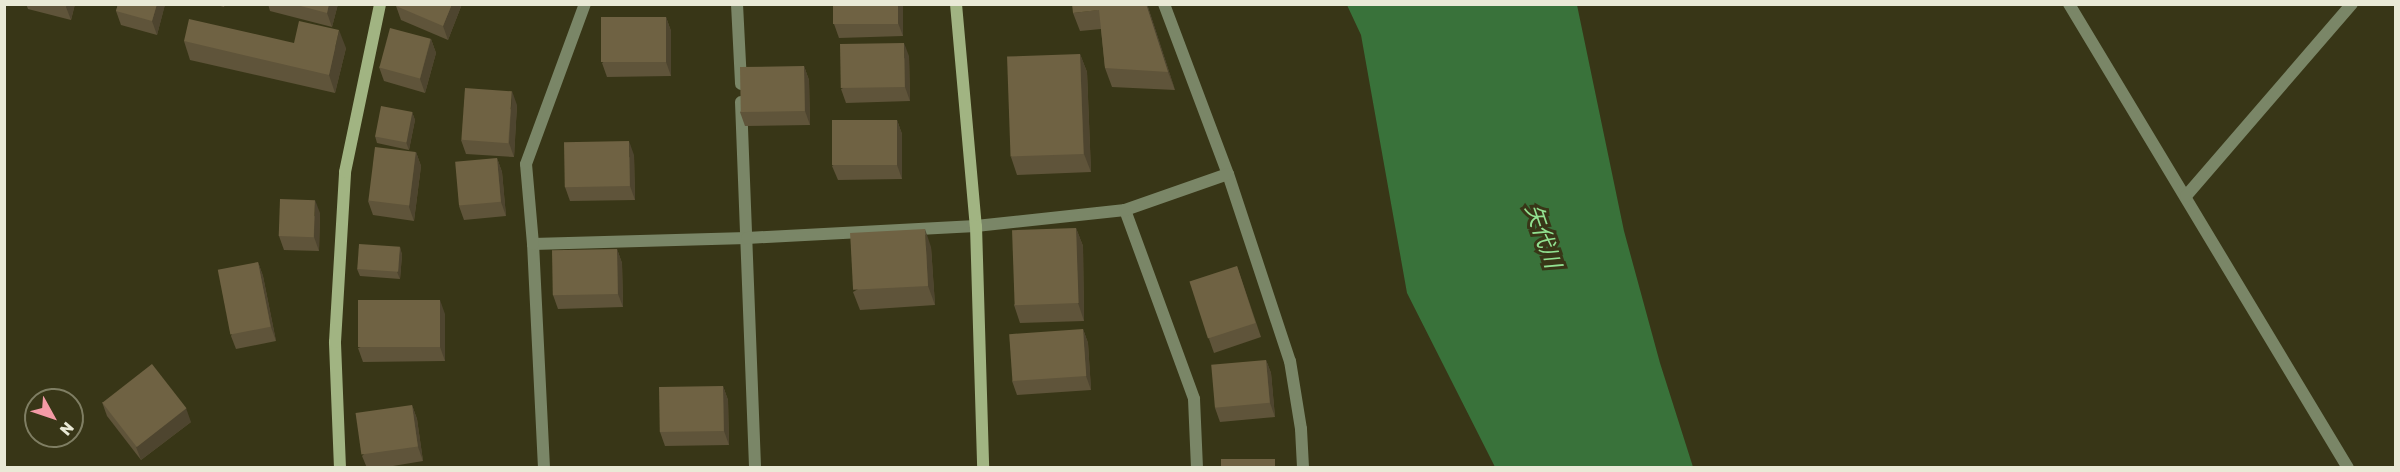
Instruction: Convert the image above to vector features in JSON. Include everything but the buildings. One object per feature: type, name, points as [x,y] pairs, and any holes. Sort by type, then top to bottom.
[{"type":"street","points":[[340,468],[335,342],[345,172],[380,4]]},
{"type":"street","points":[[544,468],[532,244],[525,164],[585,4]]},
{"type":"street","points":[[737,4],[755,468]]},
{"type":"street","points":[[956,4],[976,226],[982,468]]},
{"type":"street","points":[[1164,4],[1228,174],[1290,361],[1301,429],[1303,468]]},
{"type":"street","points":[[2069,4],[2348,468]]},
{"type":"street","points":[[2186,196],[2352,4]]},
{"type":"street","points":[[532,244],[747,238],[976,226],[1125,210],[1228,174]]},
{"type":"street","points":[[1125,210],[1194,399],[1197,468]]},
{"type":"water","name":"矢代川","points":[[1347,5],[1577,5],[1624,231],[1660,363],[1693,467],[1495,467],[1407,293],[1361,35]]}]
